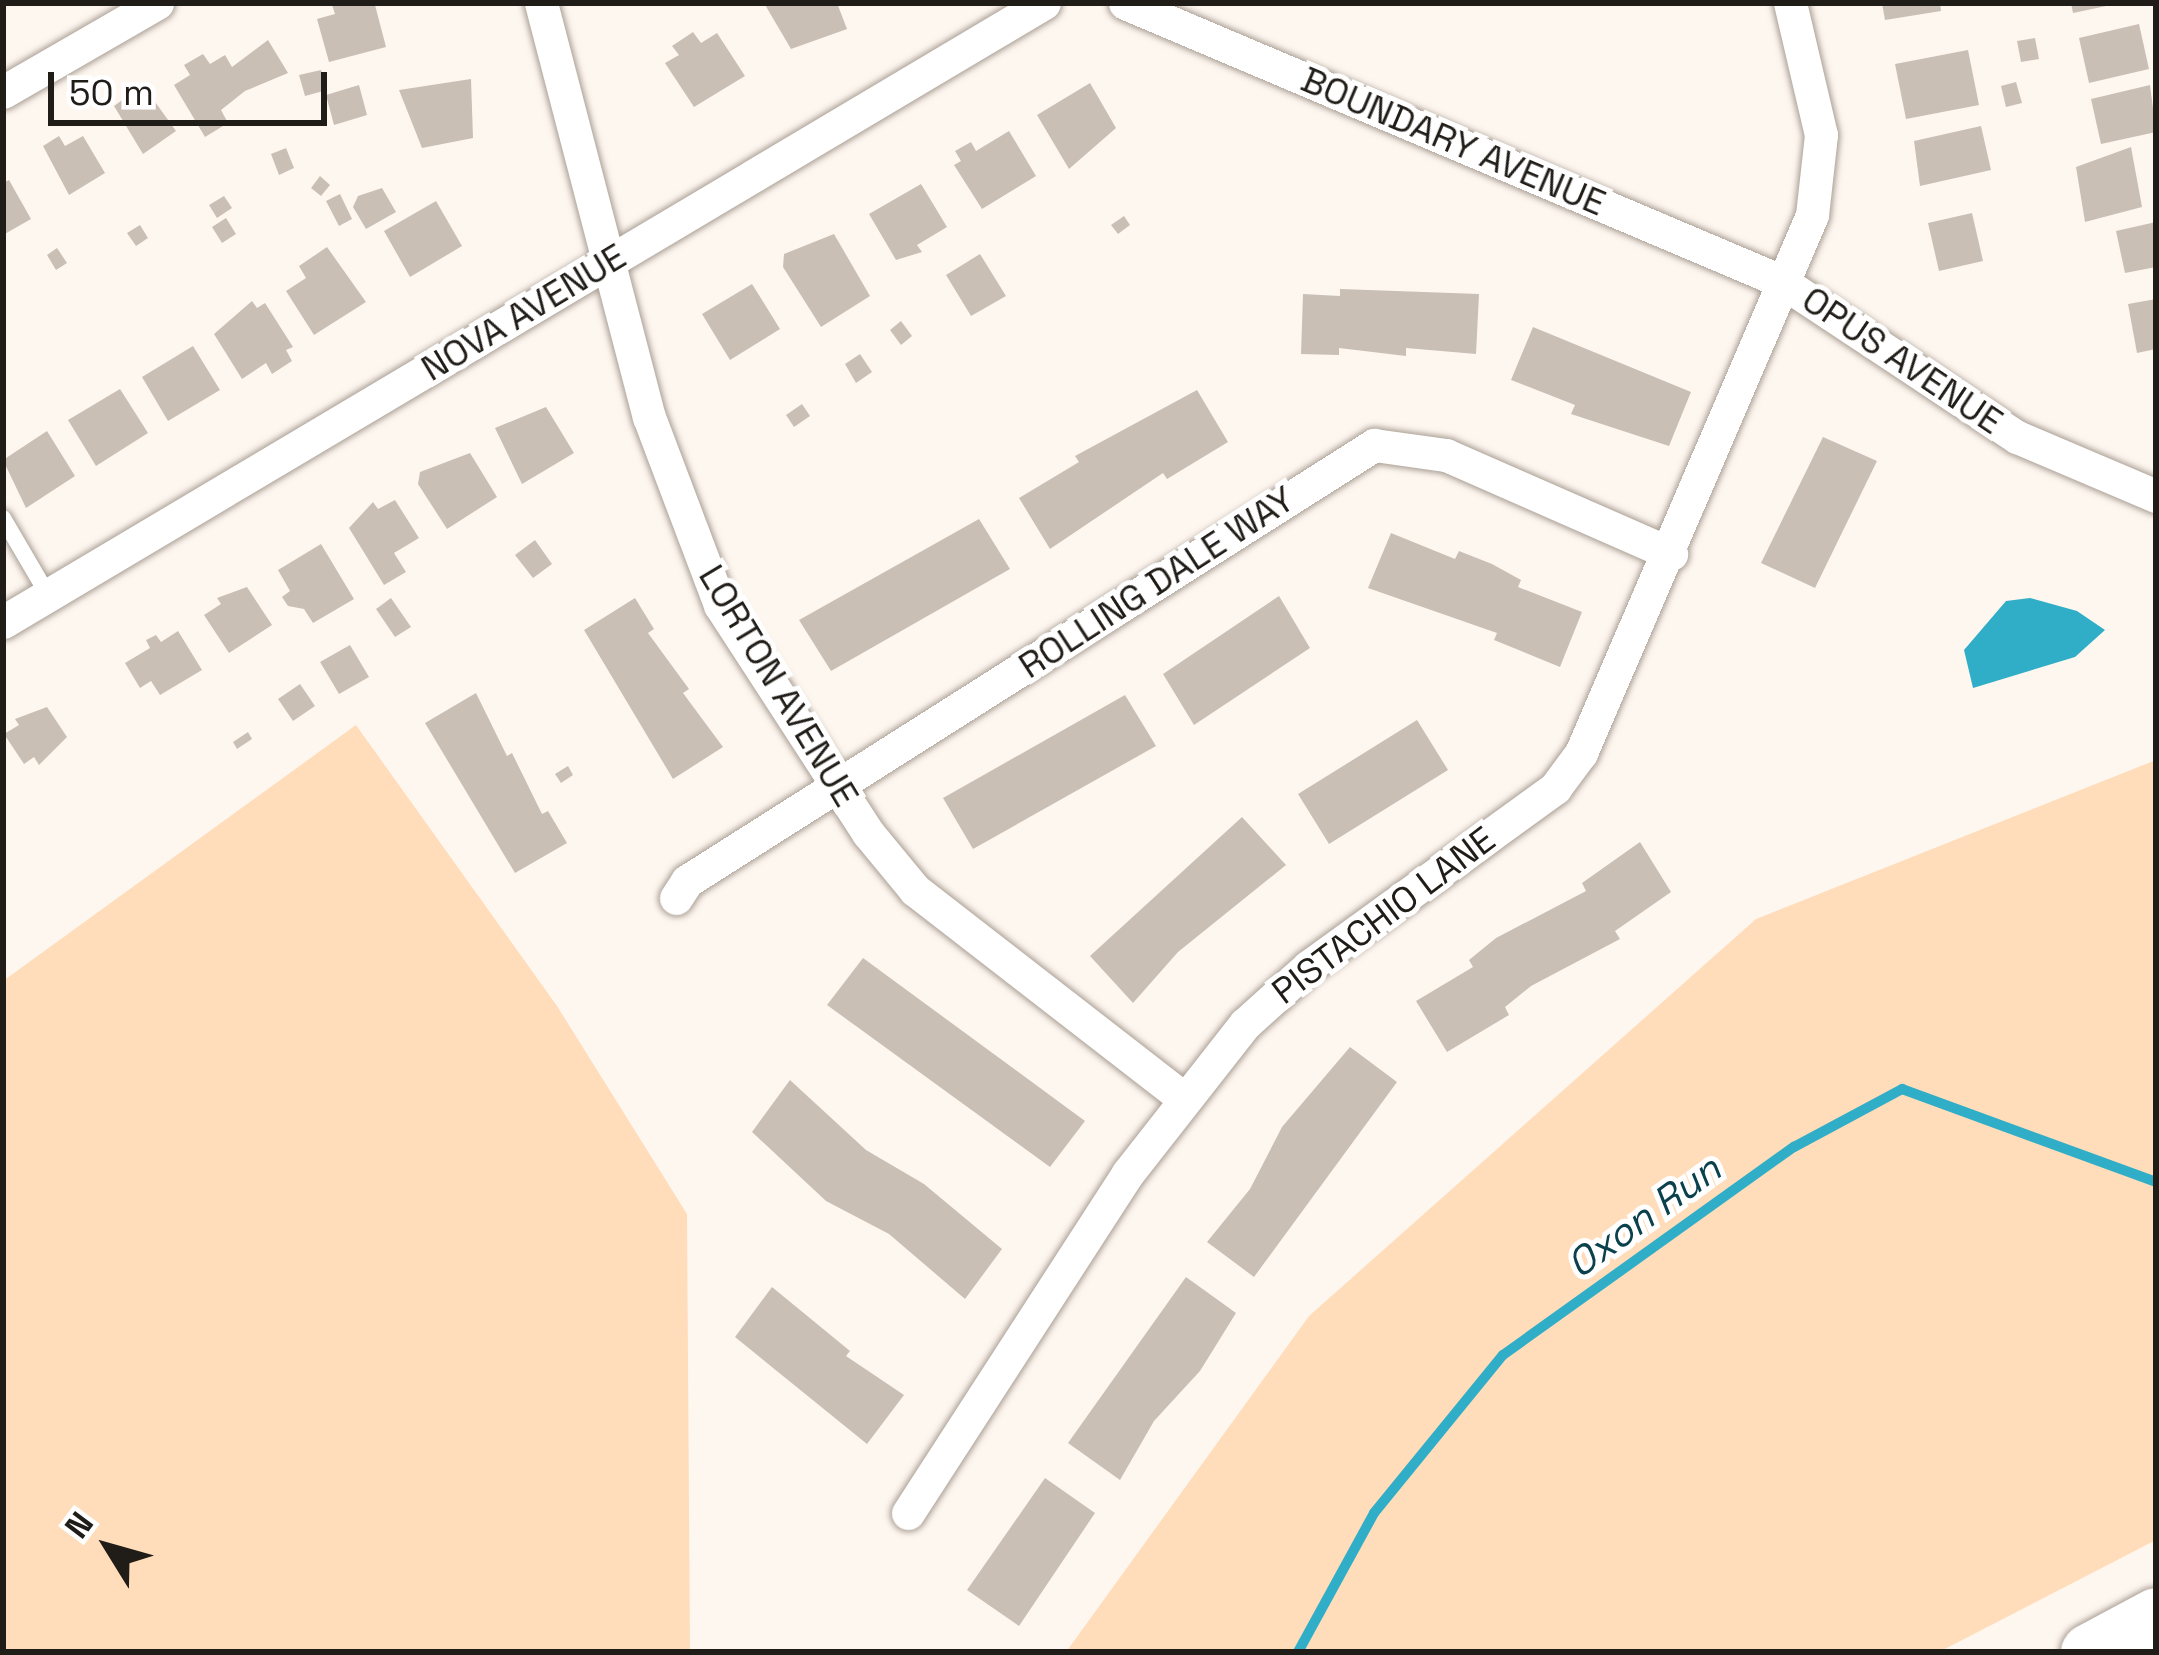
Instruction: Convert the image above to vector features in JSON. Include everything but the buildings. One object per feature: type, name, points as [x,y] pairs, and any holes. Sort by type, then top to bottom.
[{"type":"highway","points":[[2089,1652],[2156,1616]]},
{"type":"street","points":[[3,92],[157,3]]},
{"type":"street","name":"LORTON AVENUE","points":[[541,3],[606,264],[698,559],[837,786],[915,890],[1182,1096]]},
{"type":"street","name":"NOVA AVENUE","points":[[3,622],[1044,3]]},
{"type":"street","name":"BOUNDARY AVENUE","points":[[1125,3],[1781,281]]},
{"type":"street","name":"OPUS AVENUE","points":[[1790,3],[1821,160],[1812,215],[1781,281],[2017,437],[2156,496]]},
{"type":"street","name":"PISTACHIO LANE","points":[[908,1513],[1182,1096],[1280,990],[1555,788],[1582,753],[1671,554],[1781,281]]},
{"type":"street","name":"ROLLING DALE WAY","points":[[676,898],[687,881],[1374,445],[1445,455],[1671,554]]},
{"type":"lane","points":[[3,518],[48,595]]},
{"type":"shaded area","points":[[356,725],[557,1006],[687,1214],[690,1652],[3,1652],[3,981]]},
{"type":"shaded area","points":[[2156,760],[2156,1540],[1939,1652],[1066,1652],[1309,1316],[1756,919]]},
{"type":"water","points":[[2030,598],[2077,611],[2105,630],[2075,657],[1973,688],[1964,650],[2006,601]]},
{"type":"waterway","name":"Oxon Run","points":[[1298,1652],[1374,1513],[1503,1355],[1794,1147],[1902,1089],[2156,1182]]}]
